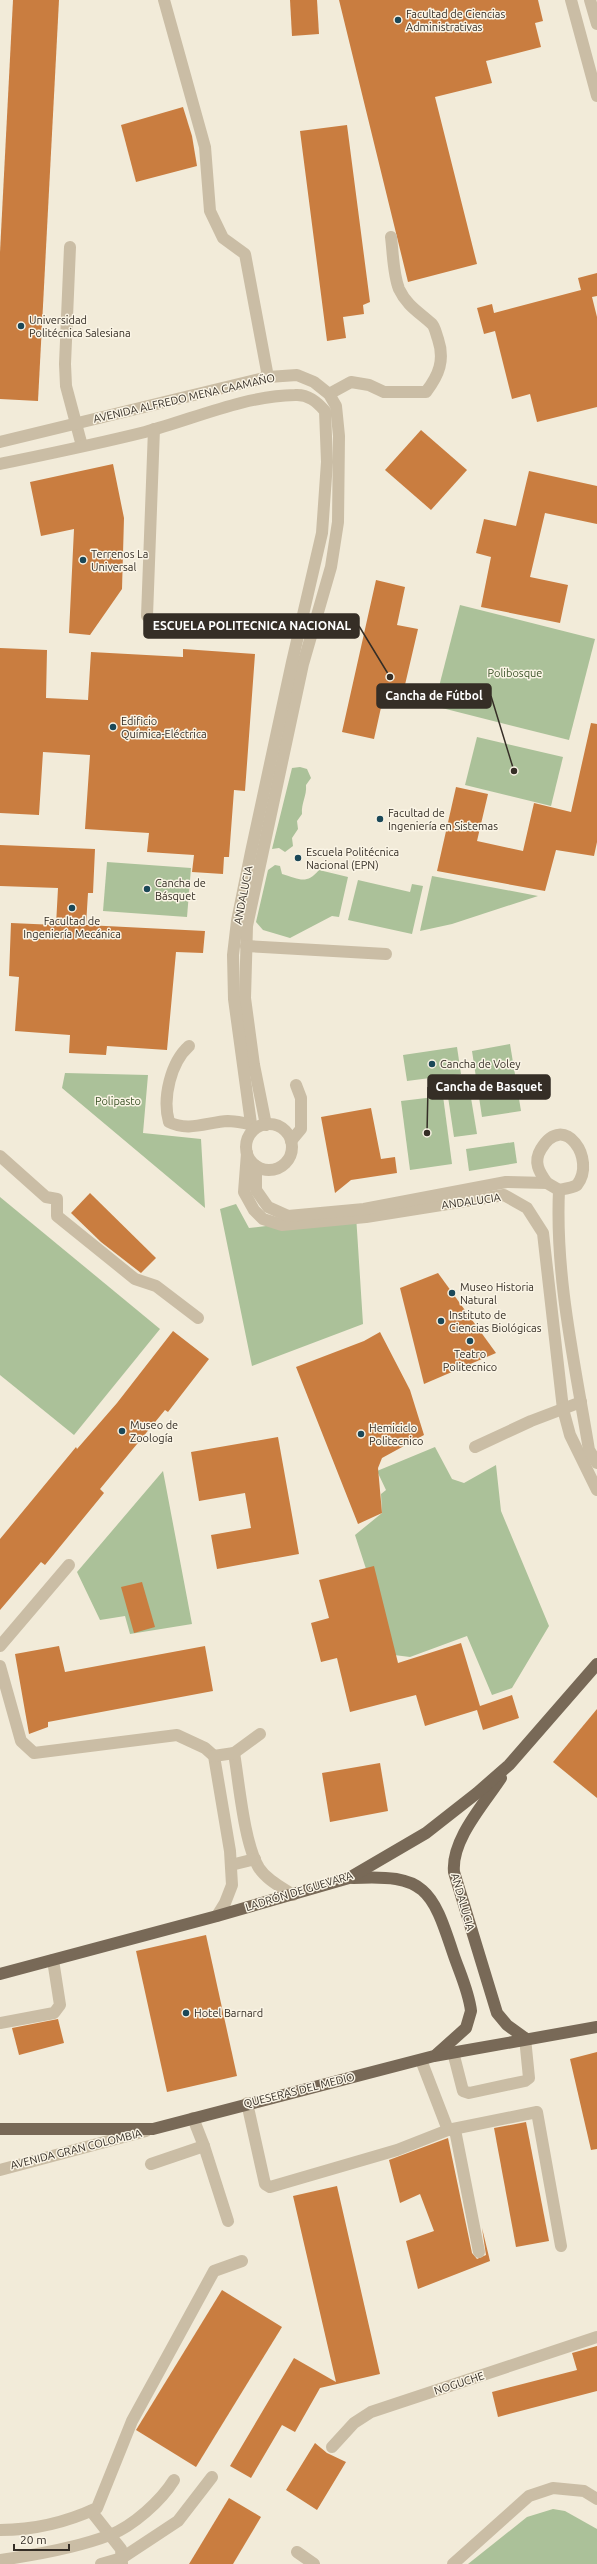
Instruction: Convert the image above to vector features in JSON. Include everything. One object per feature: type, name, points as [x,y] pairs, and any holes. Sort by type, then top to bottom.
[{"type":"main road","name":"LADRÓN DE GUEVARA","points":[[0,1974],[217,1916],[349,1878],[426,1833],[509,1765],[597,1664]]},
{"type":"main road","name":"ANDALUCIA","points":[[509,1765],[460,1841],[454,1856],[454,1867],[497,2013],[507,2025],[525,2038]]},
{"type":"main road","points":[[349,1878],[380,1876],[408,1881],[422,1889],[438,1908],[471,2011],[466,2028],[456,2039],[434,2056]]},
{"type":"main road","name":"QUESERAS DEL MEDIO","points":[[0,2129],[153,2129],[247,2103],[434,2056],[525,2038],[597,2027]]},
{"type":"street","points":[[164,0],[205,147],[210,211],[223,238],[245,254],[268,377]]},
{"type":"street","points":[[571,0],[597,96]]},
{"type":"street","points":[[590,0],[597,24]]},
{"type":"street","points":[[329,394],[351,382],[369,385],[384,392],[426,392],[434,382],[442,363],[441,350],[433,325],[422,318],[408,303],[398,288],[391,237]]},
{"type":"street","points":[[70,247],[65,364],[66,386],[82,446]]},
{"type":"street","name":"AVENIDA ALFREDO MENA CAAMAÑO","points":[[0,442],[268,377],[297,375],[314,382],[329,394],[336,406],[339,436],[338,522],[331,567],[308,648],[298,663]]},
{"type":"street","points":[[298,663],[296,644],[322,533],[326,462],[325,411],[308,397],[314,382]]},
{"type":"street","name":"AVENIDA ALFREDO MENA CAAMAÑO","points":[[0,464],[154,429],[250,401],[296,395],[308,397]]},
{"type":"street","points":[[147,616],[154,429]]},
{"type":"street","points":[[296,644],[308,648]]},
{"type":"street","name":"ANDALUCIA","points":[[266,1125],[254,1065],[246,998],[247,926],[298,663]]},
{"type":"street","name":"ANDALUCIA","points":[[251,1128],[234,999],[233,955],[237,922],[298,663]]},
{"type":"street","points":[[246,946],[386,954]]},
{"type":"street","points":[[189,1046],[177,1058],[171,1070],[168,1106],[169,1122],[174,1125],[197,1127],[228,1121],[251,1128],[266,1125],[281,1128],[291,1141],[291,1149],[285,1163],[271,1170],[256,1166],[247,1154],[248,1138],[251,1128]]},
{"type":"street","points":[[291,1141],[301,1129],[301,1098],[296,1086]]},
{"type":"street","points":[[547,1183],[538,1170],[537,1155],[545,1142],[559,1135],[573,1136],[586,1146],[591,1160],[587,1175],[576,1185],[559,1190],[557,1230],[562,1287],[589,1450],[597,1464]]},
{"type":"street","name":"ANDALUCIA","points":[[247,1154],[244,1192],[254,1210],[264,1219],[282,1225],[366,1217],[504,1195],[527,1208],[543,1233],[563,1408],[570,1435],[597,1490]]},
{"type":"street","points":[[0,1156],[46,1198],[57,1199],[57,1216],[135,1279],[156,1286],[198,1318]]},
{"type":"street","name":"ANDALUCIA","points":[[256,1166],[256,1190],[268,1207],[288,1216],[364,1209],[506,1182],[547,1183],[559,1190]]},
{"type":"street","points":[[475,1447],[563,1408],[581,1402]]},
{"type":"street","points":[[0,1646],[69,1566]]},
{"type":"street","points":[[0,1666],[21,1741],[34,1753],[177,1735],[205,1748],[224,1754],[260,1734]]},
{"type":"street","points":[[224,1754],[255,1859],[265,1875],[293,1894]]},
{"type":"street","points":[[217,1916],[226,1903],[232,1885],[224,1754]]},
{"type":"street","points":[[231,1865],[255,1859]]},
{"type":"street","points":[[0,2023],[54,2013],[57,2010],[60,2005],[53,1960]]},
{"type":"street","points":[[453,2052],[463,2091],[469,2093],[525,2081],[529,2078],[525,2038]]},
{"type":"street","points":[[421,2060],[452,2130],[480,2252]]},
{"type":"street","points":[[247,2103],[265,2184],[270,2187],[397,2150],[452,2130],[537,2112],[561,2246]]},
{"type":"street","points":[[194,2118],[228,2221]]},
{"type":"street","name":"AVENIDA GRAN COLOMBIA","points":[[0,2170],[153,2129]]},
{"type":"street","points":[[151,2164],[204,2146]]},
{"type":"street","points":[[0,2530],[13,2530],[67,2520],[97,2508],[132,2421],[214,2271],[242,2261]]},
{"type":"street","name":"NOGUCHE","points":[[332,2447],[354,2423],[371,2412],[597,2337]]},
{"type":"street","points":[[101,2564],[122,2561],[178,2521],[212,2477]]},
{"type":"street","points":[[0,2560],[62,2549],[111,2535],[140,2515],[174,2480]]},
{"type":"street","points":[[453,2564],[529,2496],[553,2488],[584,2491],[597,2499]]},
{"type":"street","points":[[91,2511],[121,2549],[122,2561]]},
{"type":"street","points":[[297,2552],[314,2564]]},
{"type":"green space","name":"Polibosque","points":[[460,605],[595,639],[569,740],[434,706]]},
{"type":"green space","points":[[477,737],[563,757],[551,806],[465,785]]},
{"type":"green space","points":[[300,767],[307,769],[311,778],[306,785],[302,814],[297,821],[298,829],[292,838],[293,846],[285,852],[279,848],[272,849],[292,768]]},
{"type":"green space","name":"Cancha de Básquet","points":[[107,862],[191,868],[187,917],[103,911]]},
{"type":"green space","points":[[275,865],[280,866],[282,874],[302,880],[310,878],[319,870],[348,877],[339,917],[332,916],[290,938],[263,930],[256,922],[268,870]]},
{"type":"green space","points":[[432,876],[538,896],[452,924],[420,931]]},
{"type":"green space","points":[[358,880],[410,892],[412,884],[423,886],[412,934],[348,920]]},
{"type":"green space","points":[[510,1044],[521,1111],[482,1117],[472,1051]]},
{"type":"green space","name":"Cancha de Voley","points":[[457,1047],[461,1074],[407,1081],[403,1055]]},
{"type":"green space","name":"Polipasto","points":[[65,1073],[148,1075],[143,1133],[201,1139],[205,1208],[62,1088]]},
{"type":"green space","name":"Cancha de Voley","points":[[469,1086],[477,1134],[454,1137],[447,1090]]},
{"type":"green space","points":[[443,1096],[452,1164],[410,1170],[401,1101]]},
{"type":"green space","points":[[514,1142],[517,1163],[469,1171],[466,1149]]},
{"type":"green space","points":[[0,1197],[160,1329],[74,1435],[0,1375]]},
{"type":"green space","points":[[236,1204],[249,1228],[356,1215],[363,1324],[252,1366],[220,1209]]},
{"type":"green space","points":[[435,1447],[452,1479],[464,1483],[496,1465],[501,1511],[549,1626],[512,1688],[492,1695],[467,1636],[410,1657],[394,1655],[355,1535],[382,1513],[381,1494],[386,1490],[377,1471]]},
{"type":"green space","points":[[163,1471],[192,1624],[130,1634],[125,1616],[100,1620],[77,1572]]},
{"type":"green space","points":[[553,2509],[565,2511],[597,2529],[597,2564],[468,2564],[527,2517]]},
{"type":"building","name":"Universidad Politécnica Salesiana","points":[[13,0],[59,0],[38,401],[0,399],[0,252]]},
{"type":"building","points":[[290,0],[317,0],[319,34],[292,36]]},
{"type":"building","points":[[339,0],[538,0],[543,21],[535,23],[541,47],[486,61],[492,83],[435,97],[477,264],[408,282]]},
{"type":"building","points":[[183,107],[192,136],[197,166],[136,182],[121,125]]},
{"type":"building","points":[[347,125],[370,302],[363,305],[364,314],[343,317],[346,338],[327,341],[300,131]]},
{"type":"building","points":[[597,273],[597,296],[592,297],[597,317],[597,407],[537,422],[530,394],[512,399],[495,331],[484,334],[477,308],[492,304],[494,313],[581,290],[578,278]]},
{"type":"building","points":[[421,430],[467,470],[431,510],[385,470]]},
{"type":"building","points":[[113,464],[124,518],[122,589],[90,635],[69,633],[74,529],[41,536],[30,482]]},
{"type":"building","points":[[529,471],[597,486],[597,524],[545,513],[530,577],[568,585],[560,623],[481,607],[491,557],[476,553],[484,519],[516,526]]},
{"type":"building","points":[[376,580],[405,587],[397,625],[418,629],[404,689],[386,685],[374,739],[342,732]]},
{"type":"building","points":[[0,648],[47,650],[46,698],[88,700],[91,652],[183,657],[183,649],[255,654],[245,791],[234,790],[229,857],[224,857],[223,874],[192,872],[194,855],[147,852],[149,833],[85,829],[90,755],[43,752],[39,815],[0,813]]},
{"type":"building","points":[[591,723],[597,724],[597,842],[594,856],[556,850],[545,891],[437,871],[456,787],[488,794],[477,841],[523,851],[534,803],[571,812]]},
{"type":"building","points":[[0,845],[95,849],[93,893],[88,893],[86,925],[205,931],[203,953],[176,952],[167,1050],[107,1046],[106,1055],[69,1053],[70,1035],[15,1031],[19,977],[9,976],[11,923],[56,925],[58,888],[0,886]]},
{"type":"building","points":[[371,1108],[381,1159],[395,1157],[397,1173],[351,1180],[335,1193],[321,1117]]},
{"type":"building","points":[[90,1193],[156,1258],[141,1273],[101,1242],[71,1213]]},
{"type":"building","name":"Instituto de Ciencias Biológicas","points":[[438,1273],[496,1353],[424,1384],[400,1288]]},
{"type":"building","points":[[173,1331],[209,1359],[168,1412],[165,1410],[100,1489],[104,1493],[45,1565],[41,1562],[0,1610],[0,1539],[76,1447],[77,1449],[117,1403]]},
{"type":"building","points":[[380,1332],[410,1390],[424,1435],[382,1458],[378,1468],[382,1513],[358,1524],[296,1367],[364,1341]]},
{"type":"building","points":[[278,1437],[299,1554],[217,1569],[211,1535],[251,1528],[245,1493],[199,1501],[191,1452]]},
{"type":"building","points":[[374,1566],[398,1663],[461,1643],[480,1706],[512,1695],[519,1718],[483,1730],[477,1710],[425,1726],[416,1695],[350,1712],[337,1658],[321,1662],[311,1623],[329,1618],[319,1580]]},
{"type":"building","points":[[142,1582],[155,1627],[134,1633],[121,1587]]},
{"type":"building","points":[[59,1646],[65,1672],[205,1646],[213,1691],[48,1722],[48,1727],[29,1734],[15,1654]]},
{"type":"building","points":[[597,1709],[597,1798],[553,1762]]},
{"type":"building","points":[[380,1763],[388,1811],[330,1822],[322,1773]]},
{"type":"building","name":"Hotel Barnard","points":[[206,1935],[237,2076],[167,2092],[136,1951]]},
{"type":"building","points":[[58,2019],[64,2043],[19,2055],[12,2028]]},
{"type":"building","points":[[597,2052],[597,2149],[591,2150],[570,2059]]},
{"type":"building","points":[[526,2122],[549,2241],[516,2247],[494,2128]]},
{"type":"building","points":[[448,2138],[472,2253],[477,2259],[486,2255],[482,2228],[490,2261],[418,2289],[406,2241],[434,2231],[420,2194],[400,2203],[389,2160]]},
{"type":"building","points":[[337,2186],[380,2374],[320,2388],[295,2432],[282,2425],[251,2478],[230,2466],[294,2358],[336,2382],[293,2196]]},
{"type":"building","points":[[222,2290],[282,2327],[196,2467],[136,2430]]},
{"type":"building","points":[[597,2346],[597,2391],[498,2417],[492,2392],[577,2370],[572,2353]]},
{"type":"building","points":[[315,2443],[327,2453],[346,2462],[317,2510],[286,2490]]},
{"type":"building","points":[[229,2498],[261,2517],[233,2564],[189,2564]]},
{"type":"place","name":"Facultad de Ciencias Administrativas","points":[[398,20]]},
{"type":"place","name":"Universidad Politécnica Salesiana","points":[[21,326]]},
{"type":"place","name":"Terrenos La Universal","points":[[83,560]]},
{"type":"place","name":"ESCUELA POLITECNICA NACIONAL","points":[[390,677]]},
{"type":"place","name":"Edificio Química-Eléctrica","points":[[113,727]]},
{"type":"place","name":"Cancha de Fútbol","points":[[514,771]]},
{"type":"place","name":"Facultad de Ingeniería en Sistemas","points":[[380,819]]},
{"type":"place","name":"Escuela Politécnica Nacional (EPN)","points":[[298,858]]},
{"type":"place","name":"Cancha de Básquet","points":[[147,889]]},
{"type":"place","name":"Facultad de Ingeniería Mecánica","points":[[72,908]]},
{"type":"place","name":"Cancha de Voley","points":[[432,1064]]},
{"type":"place","name":"Cancha de Basquet","points":[[427,1133]]},
{"type":"place","name":"Museo Historia Natural","points":[[452,1293]]},
{"type":"place","name":"Instituto de Ciencias Biológicas","points":[[441,1321]]},
{"type":"place","name":"Teatro Politecnico","points":[[470,1341]]},
{"type":"place","name":"Museo de Zoología","points":[[122,1431]]},
{"type":"place","name":"Hemiciclo Politecnico","points":[[361,1434]]},
{"type":"place","name":"Hotel Barnard","points":[[186,2013]]}]
